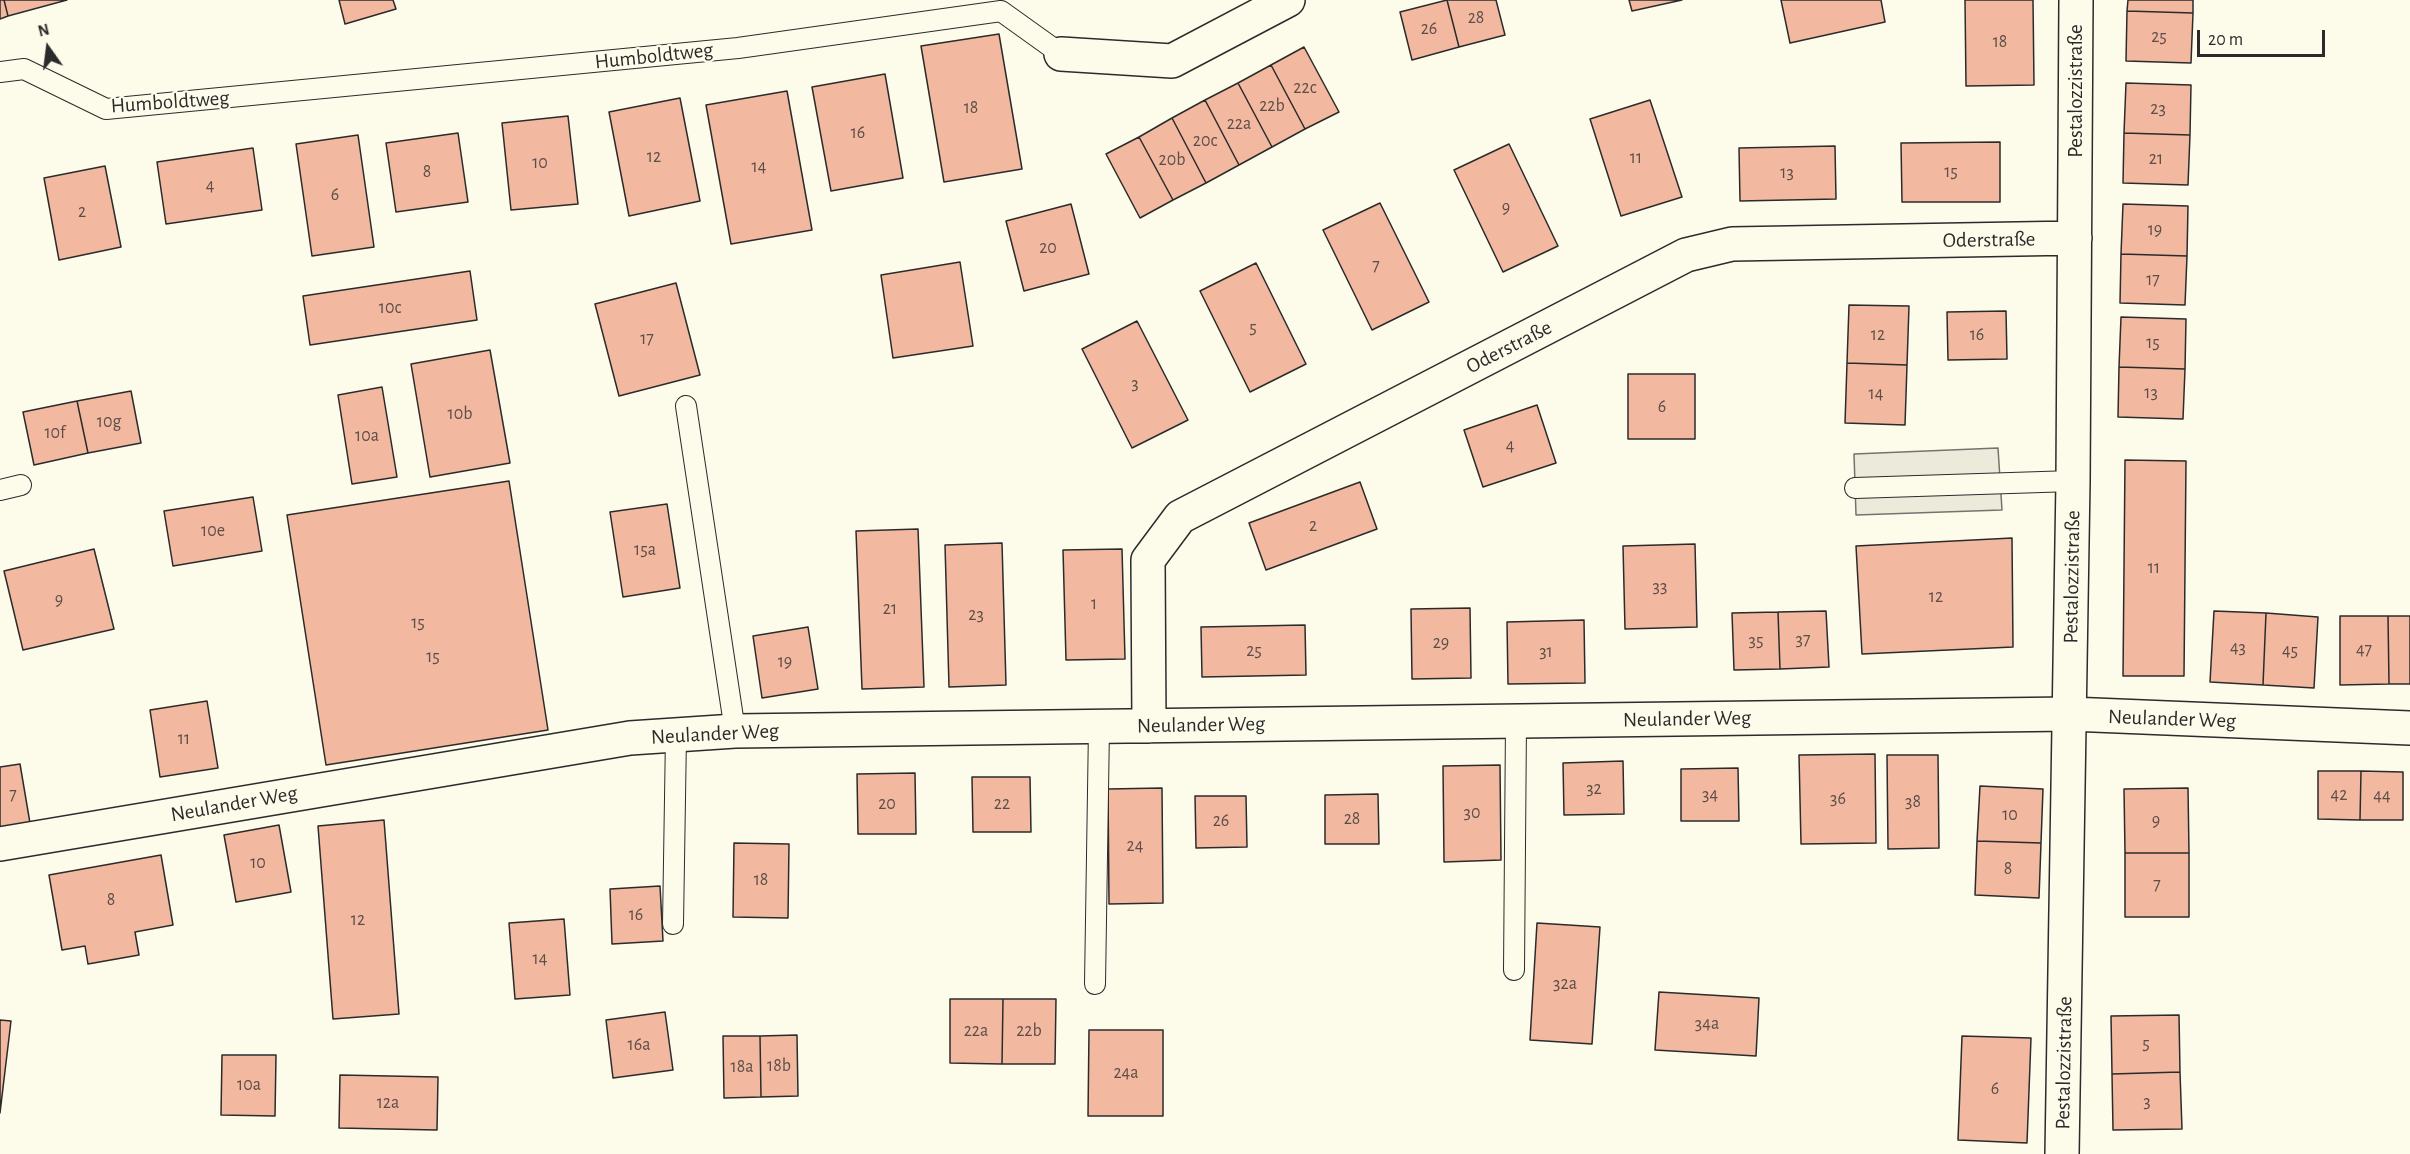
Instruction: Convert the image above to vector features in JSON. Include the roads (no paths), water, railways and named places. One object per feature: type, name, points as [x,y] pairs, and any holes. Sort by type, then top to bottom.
[{"type":"street","name":"Humboldtweg","points":[[1061,54],[1172,60],[1288,0]]},
{"type":"street","name":"Pestalozzistraße","points":[[2062,1154],[2073,481],[2076,0]]},
{"type":"street","name":"Oderstraße","points":[[1149,726],[1148,561],[1180,517],[1686,255],[1732,244],[2075,238]]},
{"type":"street","name":"Neulander Weg","points":[[0,844],[630,738],[735,731],[2070,714],[2410,728]]},
{"type":"lane","name":"Humboldtweg","points":[[0,72],[24,69],[106,110],[738,48],[1001,11],[1061,54]]},
{"type":"lane","points":[[686,406],[735,731]]},
{"type":"lane","points":[[1855,488],[2073,481]]},
{"type":"lane","points":[[0,490],[21,485]]},
{"type":"lane","points":[[1514,970],[1516,722]]},
{"type":"lane","points":[[1095,984],[1099,727]]},
{"type":"lane","points":[[673,924],[676,735]]}]
